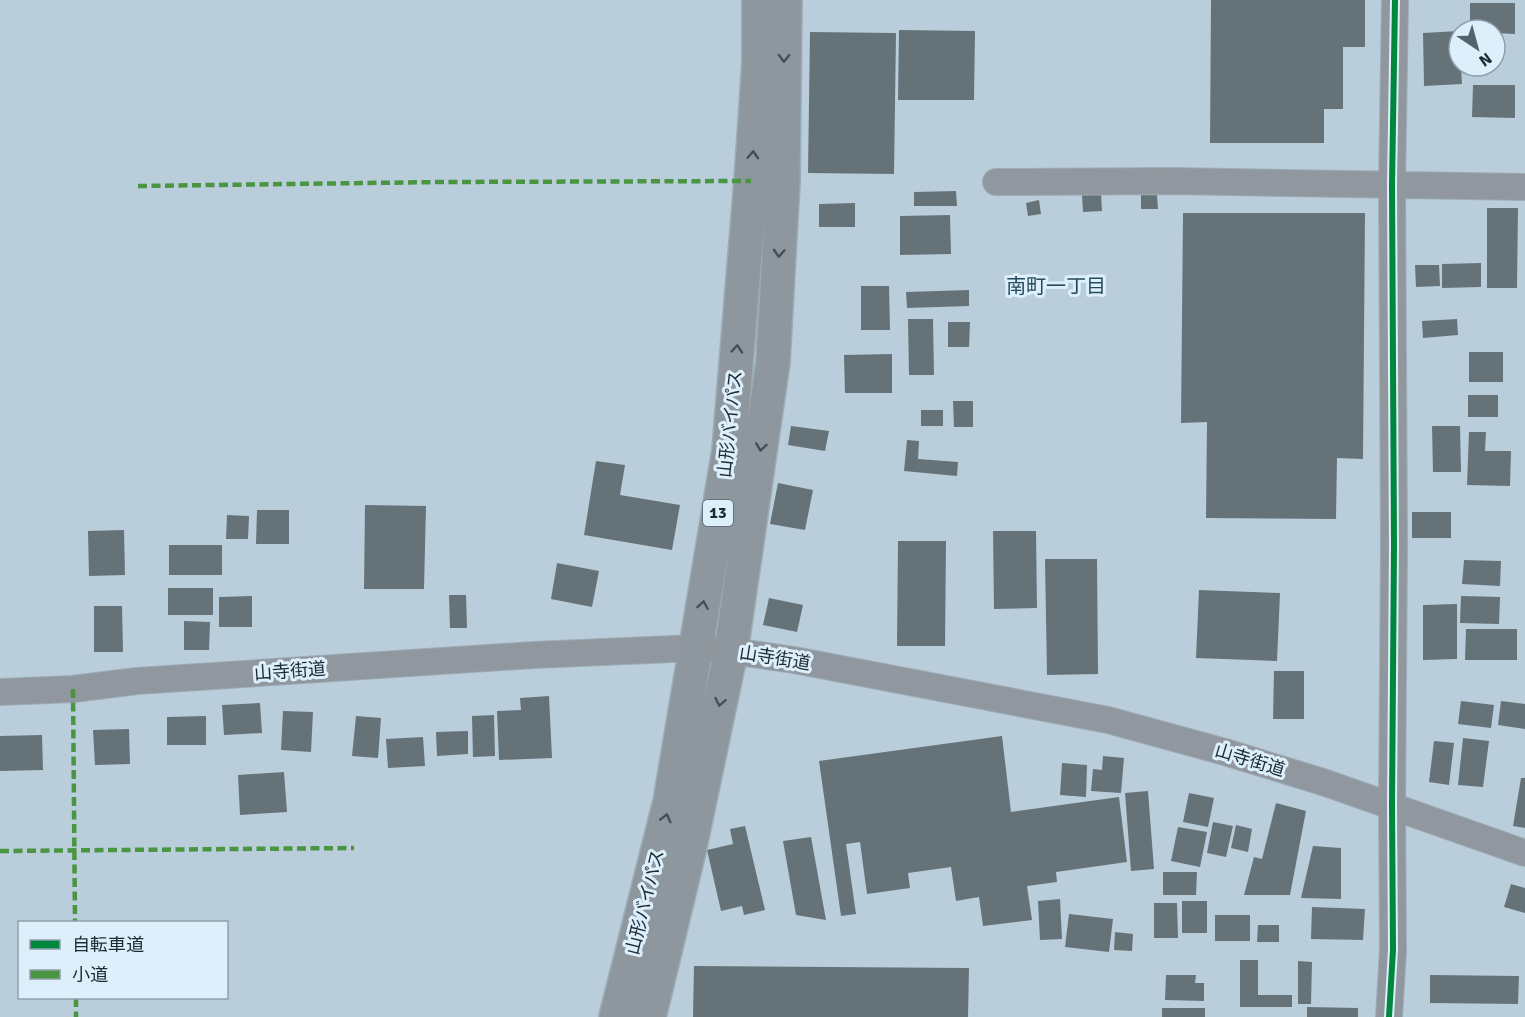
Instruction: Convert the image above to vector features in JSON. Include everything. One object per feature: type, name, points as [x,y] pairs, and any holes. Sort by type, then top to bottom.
[{"type":"highway","name":"山形バイパス","points":[[616,1017],[670,802],[729,450],[759,62],[759,0]]},
{"type":"highway","name":"山形バイパス","points":[[650,1017],[689,851],[731,651],[773,362],[783,182],[785,0]]},
{"type":"main road","points":[[1389,1017],[1393,950],[1392,185],[1395,0]]},
{"type":"main road","points":[[996,182],[1162,180],[1525,187]]},
{"type":"main road","name":"山寺街道","points":[[0,692],[73,689],[137,681],[534,655],[696,648],[731,651],[794,660],[1108,720],[1323,782],[1525,853]]},
{"type":"building","points":[[1211,0],[1365,0],[1365,47],[1343,47],[1343,109],[1324,109],[1324,143],[1210,143]]},
{"type":"building","points":[[1470,3],[1515,3],[1515,34],[1507,34],[1507,18],[1470,18]]},
{"type":"building","points":[[899,30],[975,31],[974,100],[898,100]]},
{"type":"building","points":[[810,32],[896,33],[894,174],[808,173]]},
{"type":"building","points":[[1447,32],[1447,78],[1462,78],[1462,84],[1424,86],[1423,33]]},
{"type":"building","points":[[1473,85],[1515,85],[1515,118],[1472,117]]},
{"type":"building","points":[[956,191],[957,206],[914,206],[914,192]]},
{"type":"building","points":[[1101,193],[1102,211],[1083,212],[1082,195]]},
{"type":"building","points":[[1141,195],[1157,195],[1158,209],[1141,209]]},
{"type":"building","points":[[1039,200],[1041,214],[1028,216],[1026,203]]},
{"type":"building","points":[[855,203],[855,227],[819,227],[819,204]]},
{"type":"building","points":[[1487,208],[1518,208],[1517,288],[1487,288]]},
{"type":"building","points":[[1183,213],[1365,213],[1363,459],[1337,458],[1336,519],[1206,518],[1207,422],[1181,423]]},
{"type":"building","points":[[950,215],[951,254],[900,255],[900,216]]},
{"type":"building","points":[[1481,263],[1481,287],[1442,288],[1442,264]]},
{"type":"building","points":[[1415,265],[1439,265],[1440,286],[1416,287]]},
{"type":"building","points":[[861,286],[889,286],[890,330],[861,330]]},
{"type":"building","points":[[969,290],[969,306],[907,308],[906,292]]},
{"type":"building","points":[[908,319],[933,319],[934,375],[909,375]]},
{"type":"building","points":[[1457,319],[1458,335],[1423,338],[1422,321]]},
{"type":"building","points":[[948,322],[970,322],[969,347],[948,347]]},
{"type":"building","points":[[1469,352],[1503,352],[1503,382],[1469,382]]},
{"type":"building","points":[[892,354],[892,393],[845,393],[844,355]]},
{"type":"building","points":[[1468,395],[1498,395],[1498,417],[1468,417]]},
{"type":"building","points":[[953,401],[973,401],[973,427],[954,427]]},
{"type":"building","points":[[921,410],[943,410],[943,426],[921,426]]},
{"type":"building","points":[[791,426],[829,431],[825,451],[788,445]]},
{"type":"building","points":[[1432,426],[1460,426],[1461,472],[1433,472]]},
{"type":"building","points":[[1469,432],[1486,432],[1485,451],[1511,451],[1510,486],[1467,485]]},
{"type":"building","points":[[907,440],[919,441],[918,459],[958,462],[957,476],[904,471]]},
{"type":"building","points":[[596,461],[625,465],[620,495],[680,505],[672,550],[584,535]]},
{"type":"building","points":[[778,483],[813,490],[805,530],[770,524]]},
{"type":"building","points":[[365,505],[426,506],[424,589],[364,589]]},
{"type":"building","points":[[257,510],[289,510],[289,544],[256,544]]},
{"type":"building","points":[[1412,512],[1451,512],[1451,538],[1412,538]]},
{"type":"building","points":[[227,515],[249,516],[248,539],[226,539]]},
{"type":"building","points":[[124,530],[125,575],[89,576],[88,531]]},
{"type":"building","points":[[993,531],[1036,531],[1037,608],[994,609]]},
{"type":"building","points":[[898,541],[946,541],[945,646],[897,646]]},
{"type":"building","points":[[169,545],[222,545],[222,575],[169,575]]},
{"type":"building","points":[[1045,559],[1097,559],[1098,674],[1047,675]]},
{"type":"building","points":[[1464,560],[1501,561],[1500,586],[1462,584]]},
{"type":"building","points":[[557,563],[599,571],[592,607],[551,599]]},
{"type":"building","points":[[168,588],[213,588],[213,615],[168,615]]},
{"type":"building","points":[[1199,590],[1280,593],[1277,661],[1196,658]]},
{"type":"building","points":[[449,595],[466,595],[467,628],[450,628]]},
{"type":"building","points":[[252,596],[252,627],[219,627],[219,597]]},
{"type":"building","points":[[1461,596],[1500,597],[1499,624],[1460,623]]},
{"type":"building","points":[[769,598],[803,605],[797,632],[763,625]]},
{"type":"building","points":[[1457,604],[1457,659],[1423,660],[1423,605]]},
{"type":"building","points":[[94,606],[122,606],[123,652],[94,652]]},
{"type":"building","points":[[184,621],[210,622],[209,650],[184,650]]},
{"type":"building","points":[[1466,629],[1517,629],[1517,660],[1465,660]]},
{"type":"building","points":[[1274,671],[1304,671],[1304,719],[1273,719]]},
{"type":"building","points":[[549,696],[552,758],[499,760],[497,711],[521,710],[520,698]]},
{"type":"building","points":[[1461,701],[1494,705],[1491,728],[1458,724]]},
{"type":"building","points":[[1501,701],[1525,704],[1525,729],[1498,725]]},
{"type":"building","points":[[260,703],[262,733],[224,735],[222,705]]},
{"type":"building","points":[[283,711],[313,712],[311,752],[281,750]]},
{"type":"building","points":[[494,715],[495,756],[473,757],[472,716]]},
{"type":"building","points":[[206,716],[206,745],[167,745],[167,717]]},
{"type":"building","points":[[356,716],[381,718],[378,758],[352,756]]},
{"type":"building","points":[[129,729],[130,764],[95,765],[93,730]]},
{"type":"building","points":[[468,731],[468,754],[437,756],[436,732]]},
{"type":"building","points":[[42,735],[43,770],[0,771],[0,736]]},
{"type":"building","points":[[1002,736],[1011,812],[1119,797],[1127,862],[1056,872],[1057,882],[1027,886],[1032,920],[983,926],[979,897],[956,901],[951,867],[908,873],[910,888],[867,894],[860,842],[846,844],[856,914],[841,916],[819,761]]},
{"type":"building","points":[[423,737],[425,766],[388,768],[386,739]]},
{"type":"building","points":[[1463,738],[1489,741],[1483,787],[1458,785]]},
{"type":"building","points":[[1434,741],[1454,743],[1449,785],[1429,782]]},
{"type":"building","points":[[1103,756],[1124,758],[1121,793],[1091,791],[1093,769],[1102,770]]},
{"type":"building","points":[[1062,763],[1087,765],[1086,797],[1060,795]]},
{"type":"building","points":[[284,772],[287,812],[240,815],[238,775]]},
{"type":"building","points":[[1521,778],[1525,778],[1525,828],[1513,826]]},
{"type":"building","points":[[1148,791],[1154,869],[1131,871],[1125,793]]},
{"type":"building","points":[[1189,793],[1214,798],[1208,827],[1183,822]]},
{"type":"building","points":[[1276,803],[1306,811],[1290,895],[1244,895],[1254,857],[1262,859]]},
{"type":"building","points":[[1213,822],[1233,826],[1226,857],[1207,853]]},
{"type":"building","points":[[1236,825],[1252,829],[1248,852],[1231,848]]},
{"type":"building","points":[[745,826],[765,910],[744,915],[742,906],[721,911],[707,850],[733,844],[730,829]]},
{"type":"building","points":[[1178,827],[1207,832],[1200,867],[1171,861]]},
{"type":"building","points":[[811,837],[826,920],[796,915],[783,841]]},
{"type":"building","points":[[1313,846],[1341,848],[1341,899],[1301,898]]},
{"type":"building","points":[[1163,872],[1197,872],[1196,895],[1163,895]]},
{"type":"building","points":[[1511,884],[1525,888],[1525,913],[1504,907]]},
{"type":"building","points":[[1060,899],[1062,939],[1040,940],[1038,901]]},
{"type":"building","points":[[1182,901],[1207,901],[1207,933],[1182,933]]},
{"type":"building","points":[[1154,903],[1177,903],[1178,938],[1154,938]]},
{"type":"building","points":[[1312,907],[1365,909],[1363,940],[1311,939]]},
{"type":"building","points":[[1069,914],[1113,919],[1109,952],[1065,947]]},
{"type":"building","points":[[1215,915],[1250,915],[1250,941],[1215,941]]},
{"type":"building","points":[[1258,925],[1279,925],[1279,942],[1257,942]]},
{"type":"building","points":[[1115,932],[1133,934],[1132,951],[1114,950]]},
{"type":"building","points":[[1240,960],[1258,960],[1258,995],[1292,995],[1292,1007],[1240,1007]]},
{"type":"building","points":[[1298,961],[1312,962],[1311,1004],[1298,1004]]},
{"type":"building","points":[[694,966],[969,968],[968,1017],[693,1017]]},
{"type":"building","points":[[1166,975],[1196,975],[1195,983],[1204,983],[1204,1001],[1165,1000]]},
{"type":"building","points":[[1430,975],[1519,976],[1518,1004],[1430,1003]]},
{"type":"building","points":[[1307,1007],[1358,1008],[1358,1017],[1307,1017]]},
{"type":"building","points":[[1162,1008],[1205,1008],[1205,1017],[1162,1017]]},
{"type":"marked path","points":[[138,186],[751,181]]},
{"type":"marked path","points":[[73,689],[75,921]]},
{"type":"marked path","points":[[0,851],[354,848]]},
{"type":"marked path","points":[[76,999],[76,1017]]},
{"type":"cycle path","points":[[1389,1017],[1393,950],[1392,185],[1395,0]]},
{"type":"district","name":"南町一丁目","points":[[1056,286]]}]
